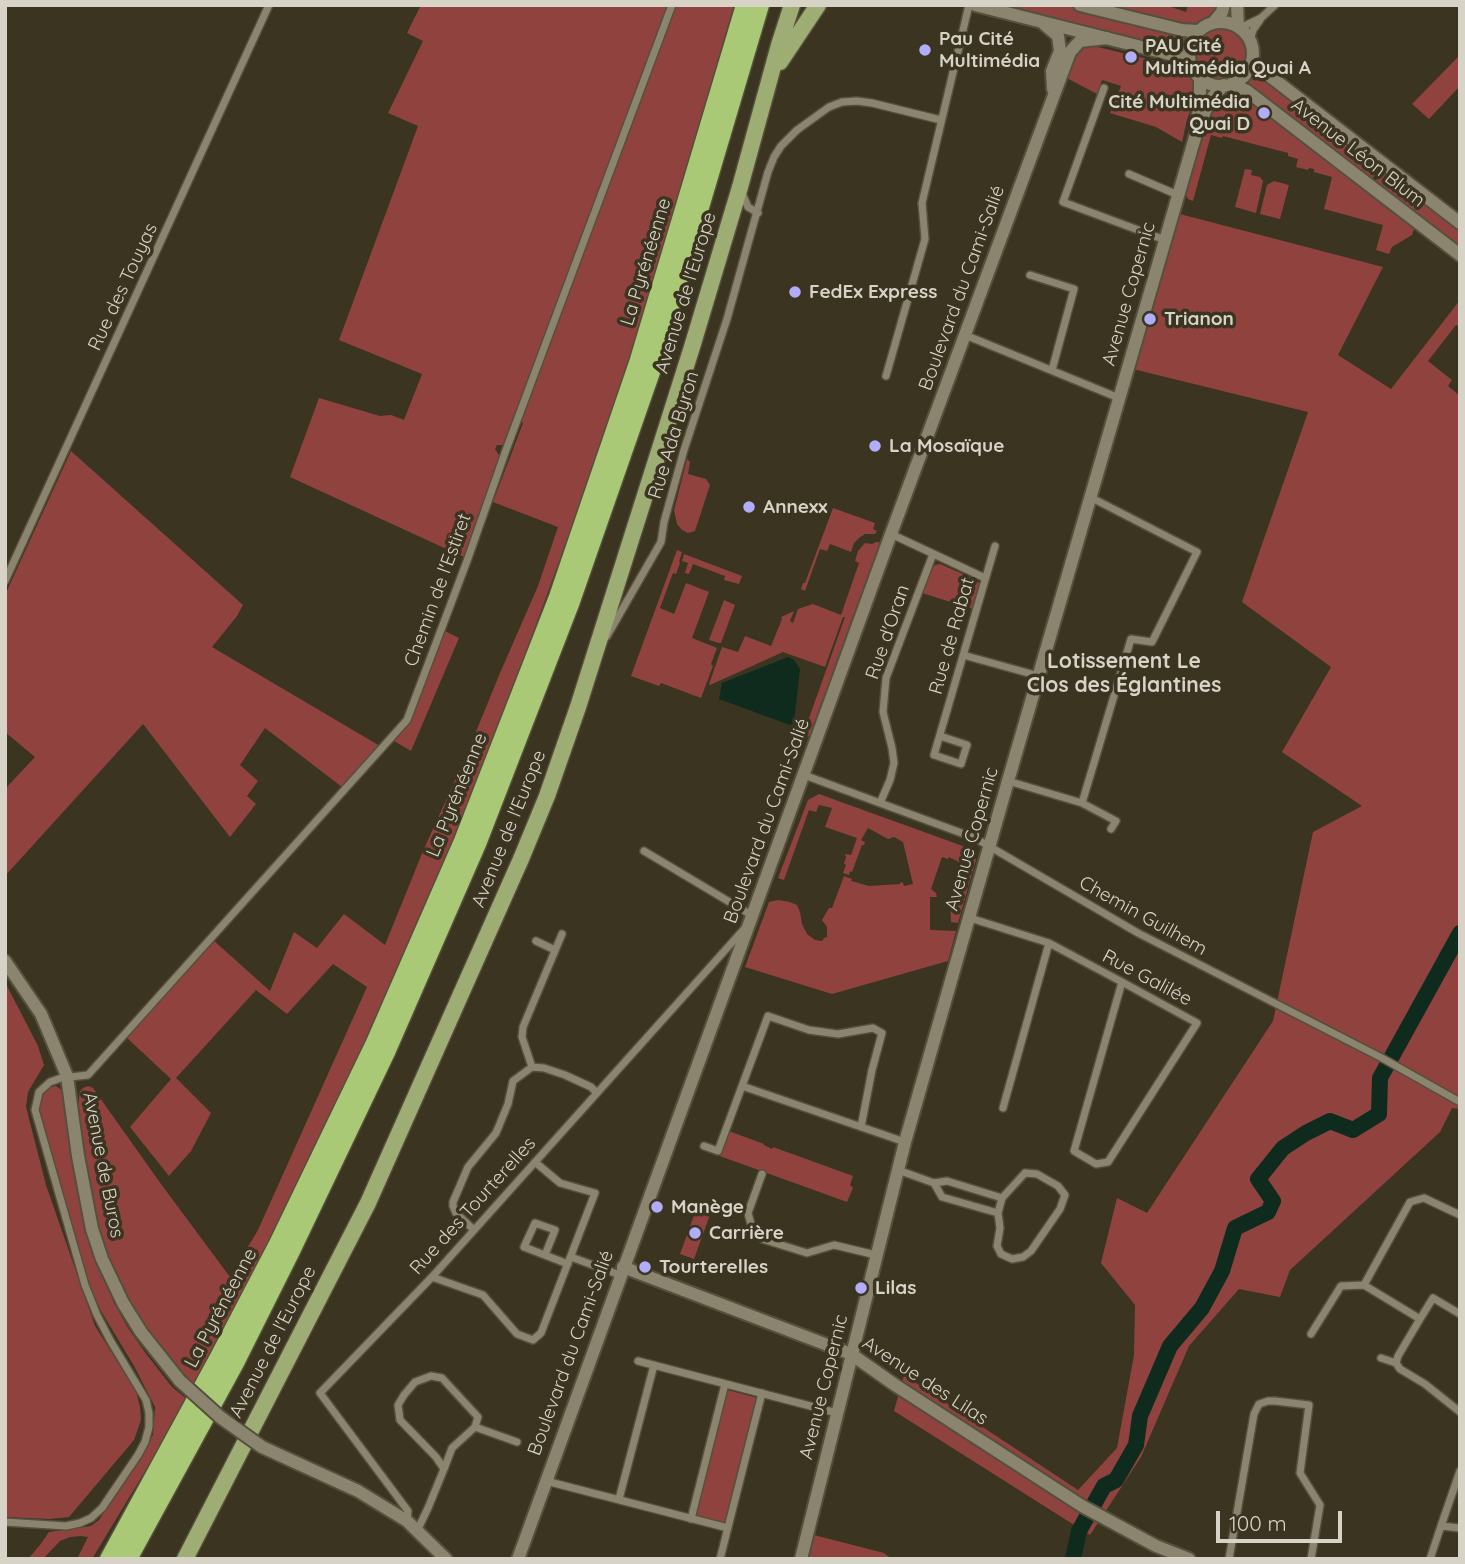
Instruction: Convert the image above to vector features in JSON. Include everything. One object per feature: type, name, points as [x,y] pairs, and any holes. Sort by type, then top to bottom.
[{"type":"highway","name":"La Pyrénéenne","points":[[110,1559],[278,1244],[374,1045],[463,841],[558,597],[633,376],[745,5]]},
{"type":"highway","name":"La Pyrénéenne","points":[[128,1559],[234,1363],[297,1238],[387,1050],[477,844],[570,604],[652,369],[760,5]]},
{"type":"highway","points":[[98,1559],[125,1513],[140,1504]]},
{"type":"main road","name":"Avenue de l'Europe","points":[[185,1559],[386,1165],[547,796],[692,348],[792,5]]},
{"type":"main road","name":"Avenue de l'Europe","points":[[772,76],[818,5]]},
{"type":"street","name":"Rue des Touyas","points":[[5,581],[269,5]]},
{"type":"street","name":"Chemin de l'Estiret","points":[[5,1522],[66,1525],[91,1518],[102,1508],[138,1455],[149,1427],[146,1400],[110,1340],[85,1284],[35,1110],[39,1092],[50,1083],[67,1076],[88,1075],[407,720],[671,5]]},
{"type":"street","points":[[886,376],[925,239],[922,203],[970,5]]},
{"type":"street","points":[[975,5],[1189,59]]},
{"type":"street","points":[[1080,5],[1109,9],[1182,30],[1198,31]]},
{"type":"street","points":[[1213,23],[1224,5]]},
{"type":"street","points":[[1237,5],[1239,27],[1250,41]]},
{"type":"street","points":[[1261,18],[1239,27],[1222,22],[1213,23],[1198,31],[1192,39],[1189,59],[1200,78],[1207,82],[1227,85],[1241,78],[1252,60],[1250,41],[1253,30],[1275,5]]},
{"type":"street","name":"Boulevard du Cami-Salié","points":[[1041,22],[1058,36],[1060,51],[1052,71],[1053,97]]},
{"type":"street","name":"Boulevard du Cami-Salié","points":[[518,1559],[891,534],[1070,52],[1080,41],[1107,38]]},
{"type":"street","name":"Avenue Léon Blum","points":[[1252,60],[1460,223]]},
{"type":"street","name":"Avenue Copernic","points":[[1196,134],[1200,78]]},
{"type":"street","name":"Avenue Léon Blum","points":[[1227,85],[1247,91],[1460,255]]},
{"type":"street","name":"Avenue Copernic","points":[[801,1559],[905,1142],[1090,497],[1196,134],[1209,101],[1227,85]]},
{"type":"street","points":[[1104,88],[1063,202],[1165,240]]},
{"type":"street","name":"Rue Ada Byron","points":[[595,654],[661,542],[684,450],[727,319],[774,157],[781,146],[797,130],[829,107],[842,102],[857,101],[941,120]]},
{"type":"street","points":[[1129,174],[1178,195]]},
{"type":"street","points":[[740,187],[748,207],[758,213]]},
{"type":"street","points":[[1030,275],[1074,289],[1052,370]]},
{"type":"street","points":[[965,335],[1119,398]]},
{"type":"street","points":[[1082,803],[1131,639],[1152,642],[1197,552],[1090,497]]},
{"type":"street","points":[[891,534],[985,578]]},
{"type":"street","name":"Rue de Rabat","points":[[940,736],[995,546]]},
{"type":"street","name":"Rue d'Oran","points":[[880,803],[894,763],[883,712],[886,678],[933,554]]},
{"type":"street","points":[[963,655],[1039,676]]},
{"type":"street","points":[[940,736],[967,745],[961,764],[934,755],[940,736]]},
{"type":"street","name":"Chemin Guilhem","points":[[804,775],[975,838],[1138,933],[1382,1058],[1460,1102]]},
{"type":"street","points":[[1008,781],[1082,803],[1116,821],[1111,830]]},
{"type":"street","points":[[644,851],[752,918]]},
{"type":"street","name":"Rue des Tourterelles","points":[[413,1525],[408,1511],[320,1393],[432,1277],[752,918]]},
{"type":"street","name":"Rue Galilée","points":[[970,918],[1049,943],[1122,982],[1197,1023],[1108,1162],[1096,1164],[1074,1151],[1122,982]]},
{"type":"street","points":[[532,1067],[522,1037],[523,1027],[562,934]]},
{"type":"street","points":[[536,941],[555,950]]},
{"type":"street","points":[[1003,1108],[1049,943]]},
{"type":"street","name":"Avenue de Buros","points":[[5,961],[41,1014],[67,1076],[92,1229],[102,1259],[141,1332],[180,1381],[220,1417],[262,1447],[358,1491],[413,1525],[446,1559]]},
{"type":"street","points":[[704,1146],[718,1151],[768,1016],[809,1030],[838,1034],[873,1028],[882,1033],[860,1127]]},
{"type":"street","points":[[474,1230],[456,1213],[453,1202],[468,1167],[496,1133],[508,1104],[513,1081],[532,1067],[544,1068],[591,1087],[596,1092]]},
{"type":"street","points":[[743,1086],[905,1142]]},
{"type":"street","points":[[432,1277],[483,1295],[517,1334],[533,1340],[541,1333],[595,1193],[560,1183],[535,1162]]},
{"type":"street","points":[[898,1170],[934,1184],[947,1181],[1002,1198]]},
{"type":"street","points":[[1025,1173],[1037,1174],[1058,1186],[1065,1195],[1060,1209],[1031,1251],[1012,1259],[1001,1254],[997,1246],[1000,1228],[998,1213],[1002,1198],[1025,1173]]},
{"type":"street","points":[[762,1174],[748,1213],[752,1228],[762,1239],[807,1253],[834,1245],[876,1255]]},
{"type":"street","points":[[934,1184],[942,1197],[998,1213]]},
{"type":"street","points":[[1364,1285],[1410,1202],[1424,1198],[1460,1215]]},
{"type":"street","points":[[545,1255],[555,1230],[535,1223],[524,1247],[545,1255],[622,1271]]},
{"type":"street","name":"Avenue des Lilas","points":[[622,1271],[851,1354],[1098,1516],[1156,1546],[1189,1559]]},
{"type":"street","points":[[1311,1334],[1341,1286],[1364,1285],[1420,1319]]},
{"type":"street","points":[[1396,1363],[1433,1298],[1460,1314]]},
{"type":"street","points":[[1381,1358],[1396,1363],[1400,1369],[1425,1384],[1460,1412]]},
{"type":"street","points":[[638,1361],[837,1413]]},
{"type":"street","points":[[619,1499],[654,1365]]},
{"type":"street","points":[[413,1525],[429,1508],[444,1469],[449,1456],[452,1448],[475,1427],[478,1417],[442,1378],[431,1376],[415,1382],[398,1405],[400,1420],[444,1469]]},
{"type":"street","points":[[691,1519],[725,1384]]},
{"type":"street","points":[[720,1559],[762,1393]]},
{"type":"street","points":[[1229,1559],[1254,1414],[1259,1404],[1268,1401],[1310,1405],[1300,1473],[1320,1505],[1311,1559]]},
{"type":"street","points":[[475,1427],[517,1442]]},
{"type":"street","points":[[436,1457],[449,1456]]},
{"type":"street","points":[[1430,1559],[1460,1471]]},
{"type":"street","points":[[545,1481],[728,1528]]},
{"type":"street","points":[[1441,1526],[1460,1528]]},
{"type":"shaded area","points":[[418,5],[734,5],[637,339],[518,674],[433,889],[370,1032],[258,1267],[195,1387],[181,1374],[137,1318],[105,1252],[89,1194],[79,1124],[80,1091],[88,1086],[93,1088],[230,1277],[258,1230],[367,987],[333,964],[287,1014],[256,990],[176,1078],[211,1113],[191,1151],[169,1176],[130,1127],[171,1079],[127,1038],[213,940],[270,991],[294,932],[317,948],[344,914],[385,945],[538,586],[558,527],[493,502],[523,423],[515,419],[505,445],[497,445],[495,449],[501,458],[466,558],[290,477],[319,398],[380,416],[391,415],[404,420],[422,374],[339,340],[418,126],[388,113],[423,41],[407,33],[420,7]]},
{"type":"shaded area","points":[[992,5],[1063,5],[1183,35],[1186,45],[1181,52]]},
{"type":"shaded area","points":[[1108,5],[1171,5],[1186,12],[1188,5],[1222,5],[1210,19],[1190,26]]},
{"type":"shaded area","points":[[1221,29],[1239,36],[1246,54],[1239,72],[1221,79],[1203,72],[1196,54],[1203,36]]},
{"type":"shaded area","points":[[1089,45],[1169,64],[1175,61],[1182,66],[1194,83],[1194,100],[1182,142],[1156,127],[1110,113],[1121,86],[1102,80],[1097,94],[1063,76],[1076,53]]},
{"type":"shaded area","points":[[1460,55],[1460,86],[1429,119],[1412,104]]},
{"type":"shaded area","points":[[1255,71],[1382,168],[1370,181],[1247,85],[1247,79]]},
{"type":"shaded area","points":[[1230,92],[1239,93],[1415,226],[1412,235],[1392,247],[1389,254],[1376,250],[1383,225],[1324,209],[1332,177],[1314,172],[1314,169],[1296,167],[1298,159],[1288,156],[1288,153],[1223,136],[1211,135],[1193,201],[1188,199],[1186,195],[1210,106]]},
{"type":"shaded area","points":[[1245,169],[1252,170],[1251,175],[1260,177],[1263,181],[1256,213],[1235,207]]},
{"type":"shaded area","points":[[1385,171],[1460,228],[1460,251],[1372,184]]},
{"type":"shaded area","points":[[1274,181],[1289,185],[1280,219],[1260,214],[1267,185]]},
{"type":"shaded area","points":[[1180,214],[1383,267],[1338,355],[1391,389],[1460,300],[1460,327],[1456,325],[1428,361],[1452,380],[1448,386],[1460,396],[1460,1109],[1452,1108],[1440,1132],[1290,1270],[1280,1297],[1239,1289],[1189,1346],[1141,1457],[1090,1535],[894,1411],[904,1375],[1078,1490],[1117,1448],[1134,1355],[1135,1305],[1101,1263],[1117,1198],[1147,1213],[1273,1021],[1313,832],[1362,806],[1282,752],[1331,667],[1242,602],[1308,412],[1133,369]]},
{"type":"shaded area","points":[[71,451],[243,605],[212,647],[380,746],[342,787],[265,728],[240,765],[258,781],[247,796],[256,804],[230,837],[143,724],[5,876],[5,789],[35,757],[5,732],[5,595]]},
{"type":"shaded area","points":[[687,459],[690,462],[688,474],[706,479],[710,485],[695,531],[688,533],[677,524],[674,510]]},
{"type":"shaded area","points":[[833,508],[875,523],[873,529],[877,531],[859,538],[851,552],[830,544],[827,551],[820,549],[805,591],[801,589],[803,583]]},
{"type":"shaded area","points":[[865,543],[882,543],[814,738],[803,735],[845,617],[825,667],[783,652],[709,684],[722,647],[738,652],[745,636],[771,646],[781,617],[794,611],[790,621],[793,623],[798,609],[813,604],[841,615],[859,563],[855,561],[858,551]]},
{"type":"shaded area","points":[[677,550],[682,552],[680,563],[676,574],[673,573],[660,608],[674,614],[686,583],[709,592],[692,638],[717,648],[701,698],[661,683],[659,686],[631,676]]},
{"type":"shaded area","points":[[684,554],[742,576],[739,584],[724,580],[725,576],[693,564],[689,574],[685,573],[688,563],[682,561]]},
{"type":"shaded area","points":[[940,564],[979,583],[973,609],[922,593],[931,569]]},
{"type":"shaded area","points":[[724,600],[735,605],[719,643],[709,640]]},
{"type":"shaded area","points":[[443,630],[459,638],[411,751],[394,741],[410,723]]},
{"type":"shaded area","points":[[788,657],[794,660],[800,669],[794,722],[790,725],[719,699],[722,683]]},
{"type":"shaded area","points":[[819,794],[971,849],[976,860],[958,923],[951,922],[950,896],[961,863],[949,857],[942,857],[931,889],[937,897],[930,897],[930,930],[956,931],[948,961],[832,994],[745,967],[769,902],[778,900],[797,905],[807,934],[822,941],[827,937],[827,927],[822,920],[829,908],[832,908],[844,876],[869,886],[901,882],[904,886],[913,884],[903,842],[894,837],[888,839],[868,828],[861,840],[865,842],[852,872],[850,871],[849,875],[843,873],[846,865],[845,854],[851,855],[857,838],[825,827],[832,808],[819,805],[816,812],[809,810],[784,880],[778,878],[808,800]]},
{"type":"shaded area","points":[[5,982],[38,1046],[44,1065],[28,1092],[26,1107],[46,1185],[95,1326],[136,1391],[140,1407],[141,1420],[134,1440],[69,1517],[50,1519],[5,1517]]},
{"type":"shaded area","points":[[56,1086],[63,1091],[78,1193],[92,1248],[114,1303],[147,1355],[172,1387],[188,1400],[92,1559],[77,1559],[88,1537],[81,1536],[60,1541],[43,1559],[28,1559],[49,1532],[91,1526],[99,1520],[153,1435],[155,1407],[101,1311],[89,1284],[38,1109],[44,1092]]},
{"type":"shaded area","points":[[726,1130],[772,1149],[773,1147],[853,1176],[850,1185],[853,1188],[847,1202],[717,1155]]},
{"type":"shaded area","name":"Carrière","points":[[697,1207],[711,1212],[694,1259],[680,1254]]},
{"type":"shaded area","points":[[724,1389],[761,1399],[729,1525],[692,1515]]},
{"type":"shaded area","points":[[814,1535],[884,1553],[892,1559],[807,1559]]},
{"type":"waterway","points":[[1073,1559],[1079,1531],[1104,1486],[1116,1480],[1136,1445],[1140,1416],[1170,1346],[1202,1308],[1222,1271],[1235,1228],[1268,1212],[1273,1201],[1258,1179],[1283,1148],[1306,1133],[1330,1121],[1353,1130],[1379,1114],[1380,1078],[1460,933]]},
{"type":"place","name":"Pau Cité Multimédia","points":[[925,50]]},
{"type":"place","name":"PAU Cité Multimédia Quai A","points":[[1131,57]]},
{"type":"place","name":"Cité Multimédia Quai D","points":[[1264,113]]},
{"type":"place","name":"FedEx Express","points":[[795,292]]},
{"type":"place","name":"Trianon","points":[[1150,319]]},
{"type":"place","name":"La Mosaïque","points":[[875,446]]},
{"type":"place","name":"Annexx","points":[[749,507]]},
{"type":"place","name":"Manège","points":[[657,1207]]},
{"type":"place","name":"Carrière","points":[[695,1233]]},
{"type":"place","name":"Tourterelles","points":[[645,1267]]},
{"type":"place","name":"Lilas","points":[[861,1288]]},
{"type":"district","name":"Lotissement Le Clos des Églantines","points":[[1124,674]]}]
